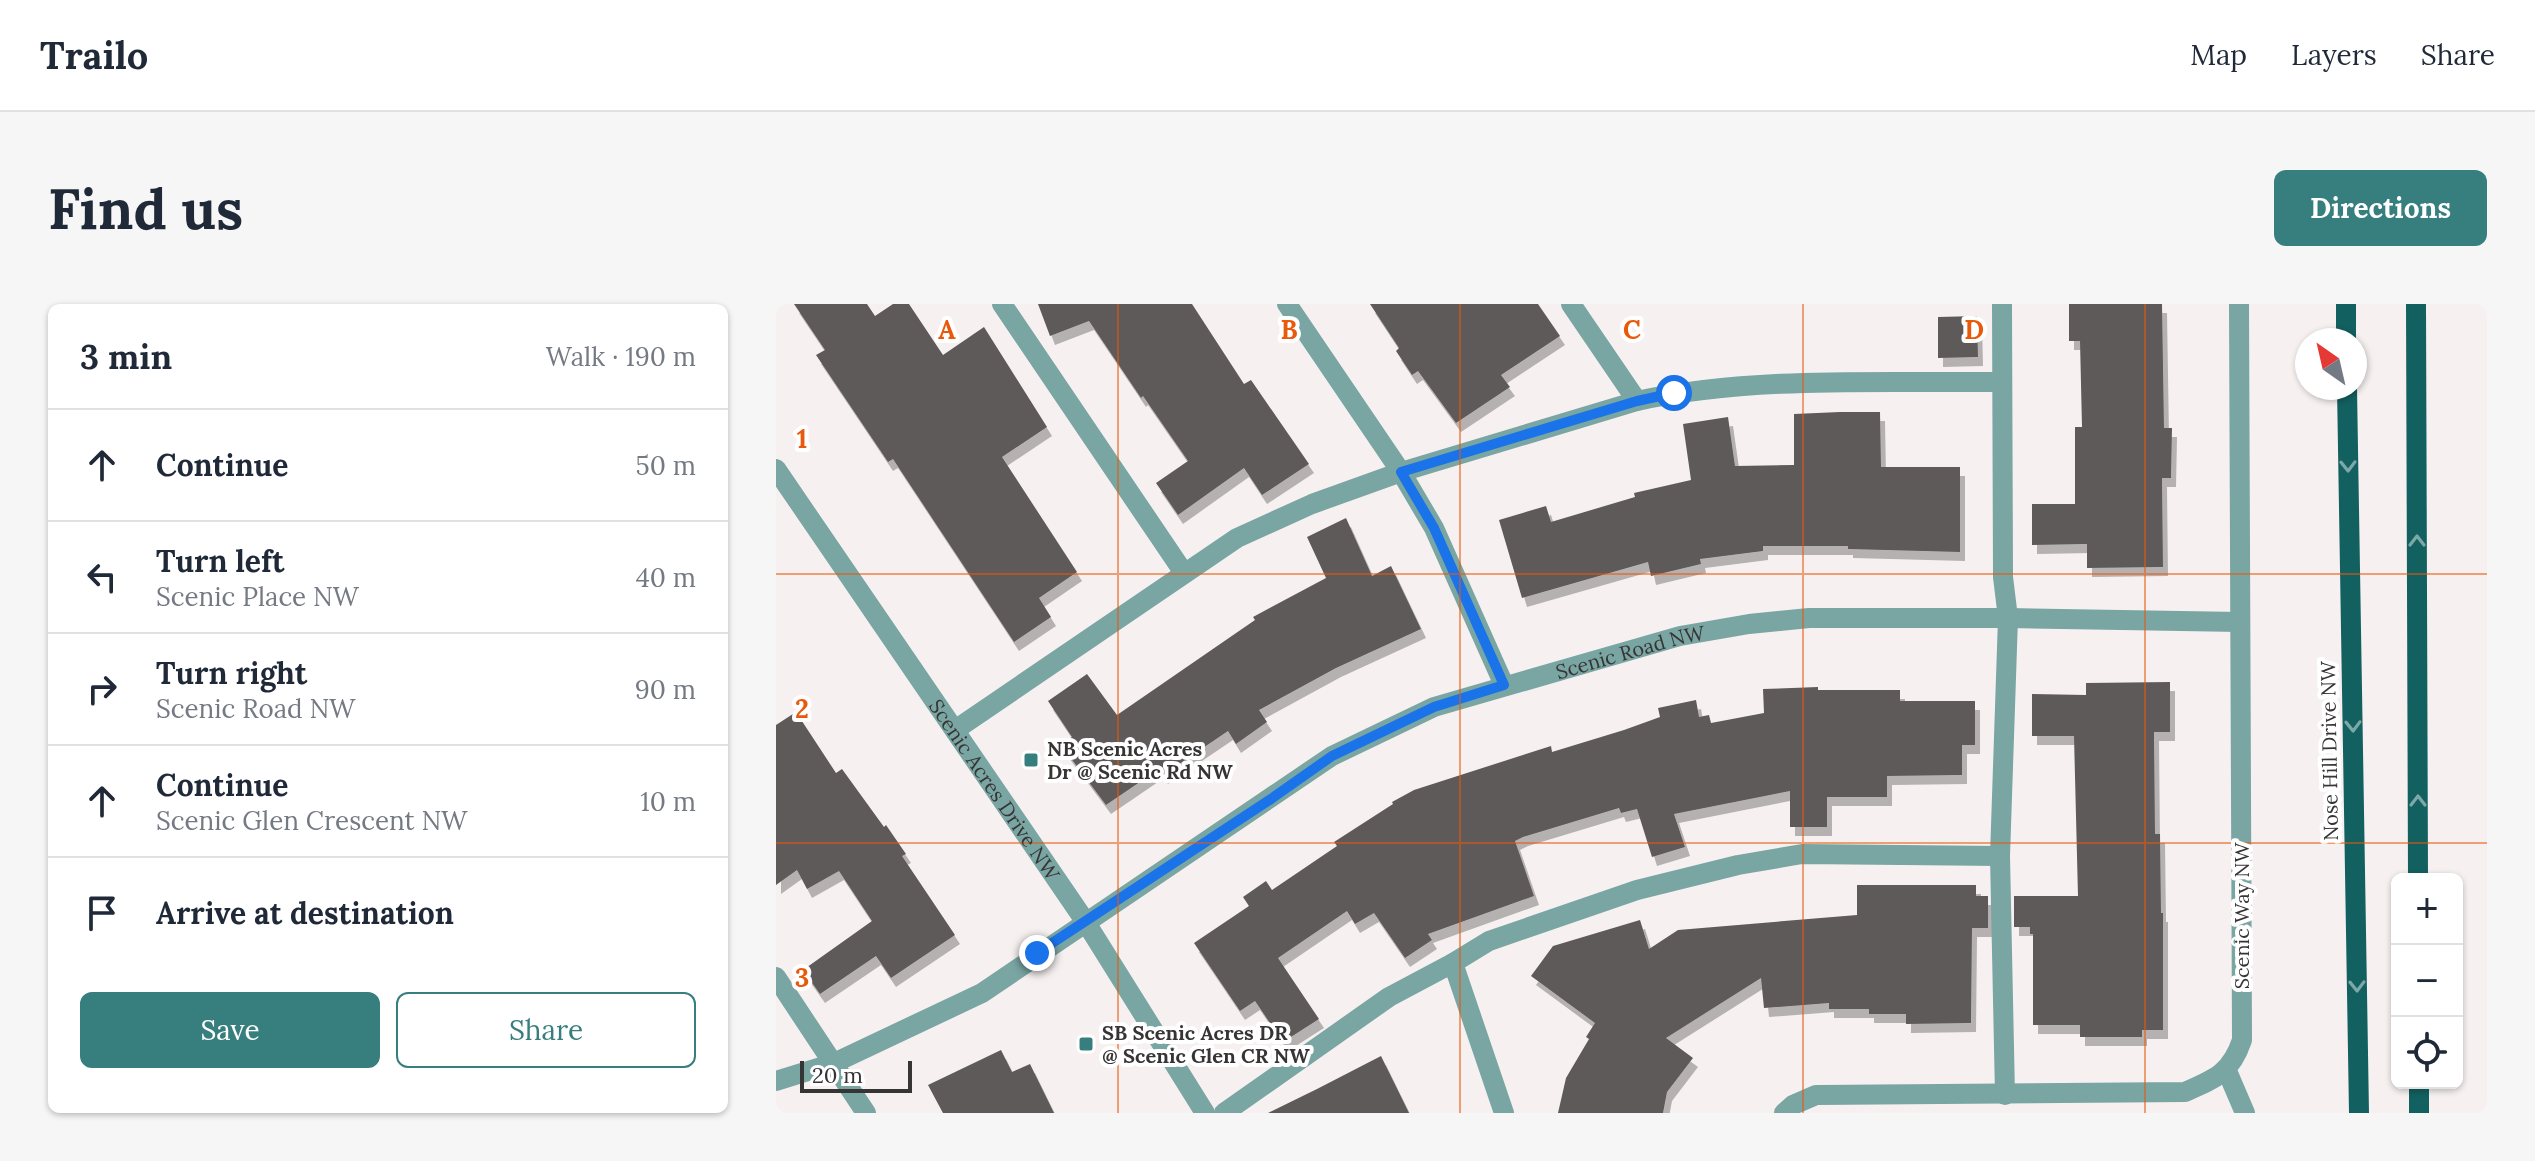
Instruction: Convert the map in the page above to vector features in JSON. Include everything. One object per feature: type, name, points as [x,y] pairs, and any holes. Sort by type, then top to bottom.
[{"type":"main road","points":[[2346,304],[2346,328]]},
{"type":"main road","points":[[2416,304],[2418,873]]},
{"type":"main road","name":"Nose Hill Drive NW","points":[[2347,400],[2359,1113]]},
{"type":"main road","points":[[2419,1089],[2419,1113]]},
{"type":"street","points":[[1002,304],[1184,573]]},
{"type":"street","points":[[1287,304],[1401,472],[1434,528],[1504,685]]},
{"type":"street","points":[[1571,304],[1637,401]]},
{"type":"street","points":[[2002,304],[2003,577],[2008,618],[2000,856],[2005,1095]]},
{"type":"street","name":"Scenic Way NW","points":[[2227,1071],[2242,1040],[2239,304]]},
{"type":"street","points":[[955,730],[1237,538],[1312,504],[1401,472],[1637,401],[1674,393],[1806,384],[2001,382]]},
{"type":"street","name":"Scenic Acres Drive NW","points":[[776,469],[1085,921],[1205,1113]]},
{"type":"street","name":"Scenic Road NW","points":[[776,1081],[834,1063],[982,993],[1332,756],[1434,707],[1504,685],[1680,636],[1809,618],[2240,622]]},
{"type":"street","points":[[1224,1113],[1389,997],[1489,941],[1622,895],[1738,865],[1802,854],[2000,856]]},
{"type":"street","points":[[1453,963],[1504,1113]]},
{"type":"street","points":[[776,977],[866,1113]]},
{"type":"street","points":[[1784,1113],[1793,1105],[1816,1095],[2185,1092],[2227,1071],[2245,1113]]},
{"type":"building","points":[[794,304],[867,304],[875,316],[893,304],[909,304],[943,355],[984,327],[1047,427],[1002,457],[1077,572],[1039,598],[1051,617],[1014,642],[893,459],[888,462],[816,355],[825,350]]},
{"type":"building","points":[[1038,304],[1192,304],[1244,384],[1251,380],[1309,464],[1262,495],[1244,468],[1178,515],[1156,483],[1188,461],[1089,321],[1050,336]]},
{"type":"building","points":[[1370,304],[1538,304],[1560,336],[1501,375],[1510,387],[1456,423],[1418,371],[1412,375],[1396,351],[1399,348]]},
{"type":"building","points":[[2069,304],[2162,304],[2164,428],[2172,428],[2171,478],[2162,478],[2163,567],[2087,568],[2087,544],[2032,545],[2032,504],[2075,504],[2075,427],[2082,427],[2080,341],[2069,341]]},
{"type":"building","points":[[1977,316],[1978,357],[1938,358],[1938,317]]},
{"type":"building","points":[[1880,412],[1881,467],[1960,467],[1960,552],[1848,549],[1848,546],[1763,546],[1763,551],[1700,559],[1701,564],[1651,576],[1648,562],[1522,598],[1499,520],[1546,506],[1551,522],[1635,497],[1634,493],[1691,480],[1683,424],[1728,417],[1735,466],[1794,465],[1794,414]]},
{"type":"building","points":[[1346,518],[1372,576],[1391,566],[1421,629],[1336,668],[1259,710],[1267,722],[1236,744],[1228,731],[1163,775],[1159,769],[1106,805],[1061,745],[1072,737],[1048,701],[1087,674],[1117,715],[1255,620],[1253,617],[1326,578],[1307,537]]},
{"type":"building","points":[[2170,682],[2170,732],[2154,732],[2155,834],[2160,834],[2163,913],[2163,1030],[2142,1030],[2142,1037],[2080,1037],[2080,1025],[2033,1025],[2033,934],[2030,934],[2030,927],[2014,927],[2014,896],[2078,896],[2074,736],[2032,736],[2032,694],[2086,695],[2086,683]]},
{"type":"building","points":[[1818,687],[1818,690],[1900,690],[1900,701],[1975,701],[1975,745],[1962,745],[1962,775],[1887,776],[1887,797],[1827,797],[1827,827],[1790,827],[1790,791],[1674,814],[1685,847],[1652,857],[1637,809],[1621,813],[1619,808],[1523,837],[1515,841],[1534,896],[1428,934],[1432,940],[1405,958],[1374,913],[1355,924],[1347,911],[1278,958],[1319,1019],[1283,1042],[1255,1001],[1240,1011],[1194,943],[1249,906],[1243,897],[1266,881],[1272,890],[1337,846],[1334,842],[1414,790],[1551,746],[1552,752],[1624,730],[1660,717],[1658,708],[1696,700],[1699,717],[1709,715],[1711,723],[1764,713],[1763,689]]},
{"type":"building","points":[[796,712],[836,773],[842,769],[884,827],[886,825],[906,854],[902,856],[955,935],[891,978],[876,956],[820,994],[803,970],[872,921],[839,871],[807,889],[797,870],[776,885],[776,725]]},
{"type":"building","points":[[1857,885],[1976,885],[1976,896],[1988,896],[1988,928],[1972,928],[1971,1023],[1906,1024],[1906,1014],[1869,1014],[1869,1009],[1829,1009],[1829,1003],[1764,1008],[1761,978],[1666,1038],[1693,1058],[1667,1092],[1663,1113],[1558,1113],[1566,1078],[1595,1023],[1531,976],[1553,946],[1640,920],[1649,949],[1678,930],[1857,915]]},
{"type":"building","points":[[1001,1050],[1012,1072],[1030,1064],[1054,1113],[943,1113],[928,1085]]},
{"type":"building","points":[[1381,1056],[1409,1113],[1268,1113],[1317,1089]]},
{"type":"place","name":"NB Scenic Acres Dr @ Scenic Rd NW","points":[[1031,760]]},
{"type":"place","name":"SB Scenic Acres DR @ Scenic Glen CR NW","points":[[1086,1044]]},
{"type":"route","points":[[1037,953],[1332,756],[1434,707],[1504,685],[1434,528],[1401,472],[1637,401],[1674,393]]}]
